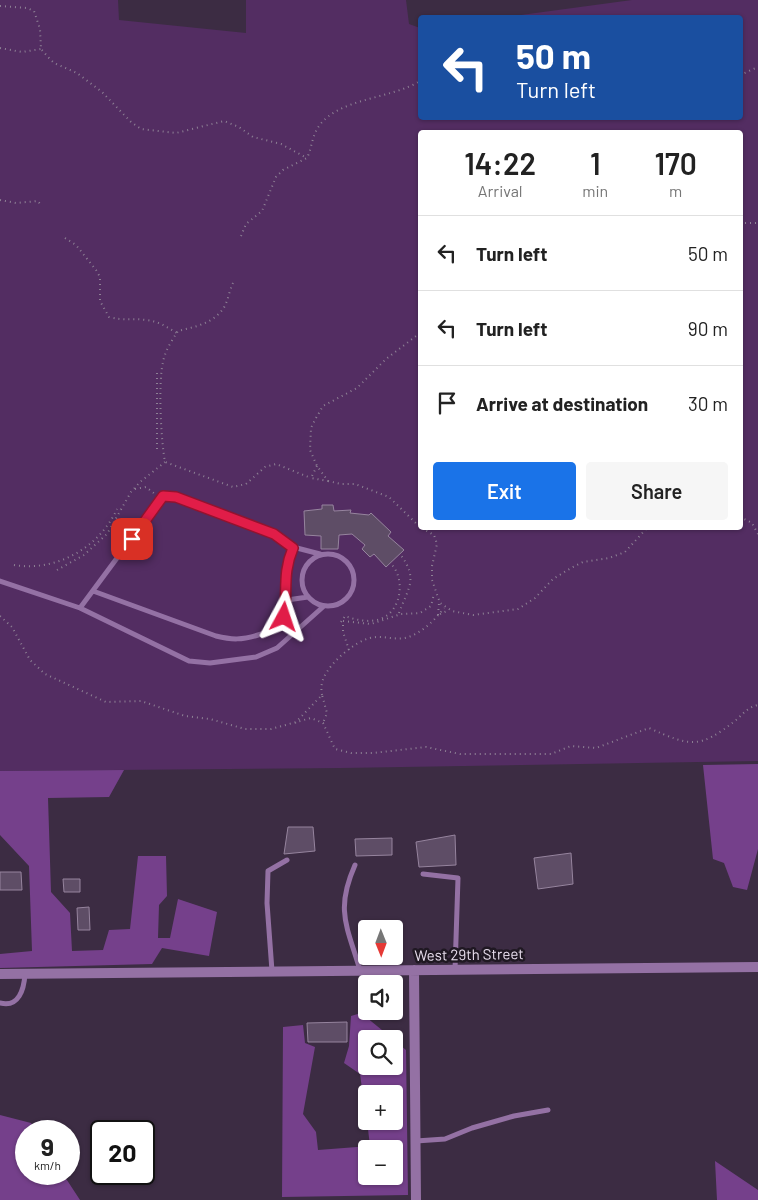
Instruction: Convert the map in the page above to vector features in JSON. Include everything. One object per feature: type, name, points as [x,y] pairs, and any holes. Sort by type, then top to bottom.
[{"type":"street","name":"West 29th Street","points":[[0,974],[758,967]]},
{"type":"street","points":[[414,970],[416,1200]]},
{"type":"lane","points":[[0,581],[80,608],[189,661],[210,663],[256,657],[277,648],[324,606],[340,603],[352,590],[354,582],[350,566],[344,559],[329,553],[320,554],[293,548],[274,534],[176,497],[163,496],[80,608]]},
{"type":"lane","points":[[93,590],[233,641],[264,634],[275,627],[284,617],[286,600],[285,574],[293,548]]},
{"type":"lane","points":[[320,554],[306,564],[302,572],[303,590],[308,597],[324,606]]},
{"type":"lane","points":[[286,600],[295,601],[308,597]]},
{"type":"lane","points":[[272,971],[266,903],[268,871],[287,860]]},
{"type":"lane","points":[[356,865],[345,888],[343,914],[360,970]]},
{"type":"lane","points":[[423,874],[458,878],[455,970]]},
{"type":"lane","points":[[0,1002],[11,1003],[16,1000],[22,993],[25,974]]},
{"type":"lane","points":[[415,1141],[445,1139],[480,1125],[548,1110]]},
{"type":"path","points":[[0,6],[27,8],[34,12],[40,29],[41,49],[54,63],[76,73],[102,92],[131,122],[141,129],[176,133],[224,121],[239,127],[253,137],[281,144],[307,158]]},
{"type":"path","points":[[0,48],[22,52],[41,49]]},
{"type":"path","points":[[743,73],[758,67]]},
{"type":"path","points":[[241,236],[242,229],[246,224],[262,211],[276,177],[282,170],[307,158],[319,125],[340,109],[396,92],[418,82]]},
{"type":"path","points":[[0,200],[16,202],[38,201],[40,204]]},
{"type":"path","points":[[743,222],[758,223]]},
{"type":"path","points":[[65,238],[76,245],[100,277],[100,301],[109,317],[122,321],[148,320],[162,324],[177,333]]},
{"type":"path","points":[[165,462],[162,447],[163,363],[177,333],[206,323],[224,308],[233,283]]},
{"type":"path","points":[[328,480],[317,466],[310,450],[311,428],[323,406],[357,388],[386,358],[418,334]]},
{"type":"path","points":[[157,373],[157,454]]},
{"type":"path","points":[[165,462],[233,487],[246,484],[264,467],[276,464],[311,478],[341,484],[355,484],[389,497],[418,524]]},
{"type":"path","points":[[56,570],[84,555],[108,534],[134,489],[165,462]]},
{"type":"path","points":[[311,478],[317,466]]},
{"type":"path","points":[[140,482],[160,500]]},
{"type":"path","points":[[134,489],[146,487]]},
{"type":"path","points":[[14,565],[31,567],[50,565],[74,554],[99,535],[116,509]]},
{"type":"path","points":[[743,518],[752,523],[758,534]]},
{"type":"path","points":[[426,530],[434,535],[437,544],[432,566],[435,592],[439,602],[444,608],[449,610],[474,615],[518,609],[535,598],[553,579],[573,566],[593,559],[617,556],[625,552],[645,530]]},
{"type":"path","points":[[398,614],[411,584],[410,572],[400,554]]},
{"type":"path","points":[[340,622],[345,616],[356,620],[380,619],[392,610],[397,603],[400,578],[396,569],[390,563]]},
{"type":"path","points":[[349,651],[343,632],[344,621],[371,624],[398,614],[426,611],[431,606],[435,592]]},
{"type":"path","points":[[438,615],[439,602]]},
{"type":"path","points":[[323,723],[327,713],[322,695],[322,679],[326,672],[349,651],[370,638],[405,638],[426,627],[444,608]]},
{"type":"path","points":[[438,615],[449,610]]},
{"type":"path","points":[[0,616],[12,627],[30,660],[46,674],[106,702],[141,701],[185,716],[210,719],[245,729],[271,729],[312,718],[323,723],[335,749],[351,753],[394,752],[426,747],[452,754],[479,752],[506,756],[526,753],[551,754],[571,746],[596,748],[648,728],[679,742],[691,744],[711,738],[746,710],[758,706]]},
{"type":"path","points":[[294,723],[322,695]]},
{"type":"shaded area","points":[[0,0],[118,0],[119,20],[246,33],[246,0],[406,0],[409,24],[418,27],[418,120],[743,120],[743,15],[522,15],[632,0],[758,0],[758,761],[0,771]]},
{"type":"shaded area","points":[[758,764],[758,849],[747,890],[733,887],[724,863],[713,859],[703,765]]},
{"type":"shaded area","points":[[124,770],[109,797],[48,798],[51,892],[70,913],[72,951],[103,950],[109,930],[130,929],[138,856],[166,856],[167,896],[159,905],[158,938],[170,938],[178,899],[217,912],[209,956],[162,948],[152,964],[0,968],[0,954],[32,951],[29,866],[0,835],[0,771]]},
{"type":"shaded area","points":[[358,1014],[358,1020],[370,1020],[382,1030],[358,1030],[358,1073],[344,1063],[349,1046],[351,1016]]},
{"type":"shaded area","points":[[303,1025],[305,1043],[315,1047],[303,1114],[316,1132],[318,1150],[358,1147],[358,1185],[403,1185],[403,1140],[369,1140],[368,1130],[403,1130],[403,1085],[362,1085],[360,1075],[403,1075],[403,1048],[406,1050],[408,1195],[282,1197],[283,1027]]},
{"type":"shaded area","points":[[0,1115],[19,1120],[15,1120],[15,1185],[70,1185],[80,1200],[0,1200]]},
{"type":"shaded area","points":[[715,1161],[758,1190],[758,1200],[717,1200]]},
{"type":"building","points":[[322,505],[333,505],[334,511],[351,510],[350,513],[369,515],[371,513],[391,532],[388,536],[404,550],[386,567],[374,554],[370,557],[362,549],[365,545],[352,534],[339,535],[338,549],[321,549],[321,536],[305,535],[304,511],[322,509]]},
{"type":"building","points":[[288,827],[313,827],[315,851],[284,854]]},
{"type":"building","points":[[455,835],[456,865],[419,867],[416,842]]},
{"type":"building","points":[[392,838],[392,855],[356,856],[355,839]]},
{"type":"building","points":[[571,853],[573,884],[538,889],[534,858]]},
{"type":"building","points":[[0,872],[21,872],[22,890],[0,890]]},
{"type":"building","points":[[63,879],[80,879],[80,892],[64,892]]},
{"type":"building","points":[[89,907],[90,930],[78,930],[77,908]]},
{"type":"building","points":[[347,1022],[347,1042],[308,1042],[307,1023]]},
{"type":"route","points":[[132,539],[163,496],[176,497],[274,534],[293,548],[285,574],[286,600],[284,617]]}]
